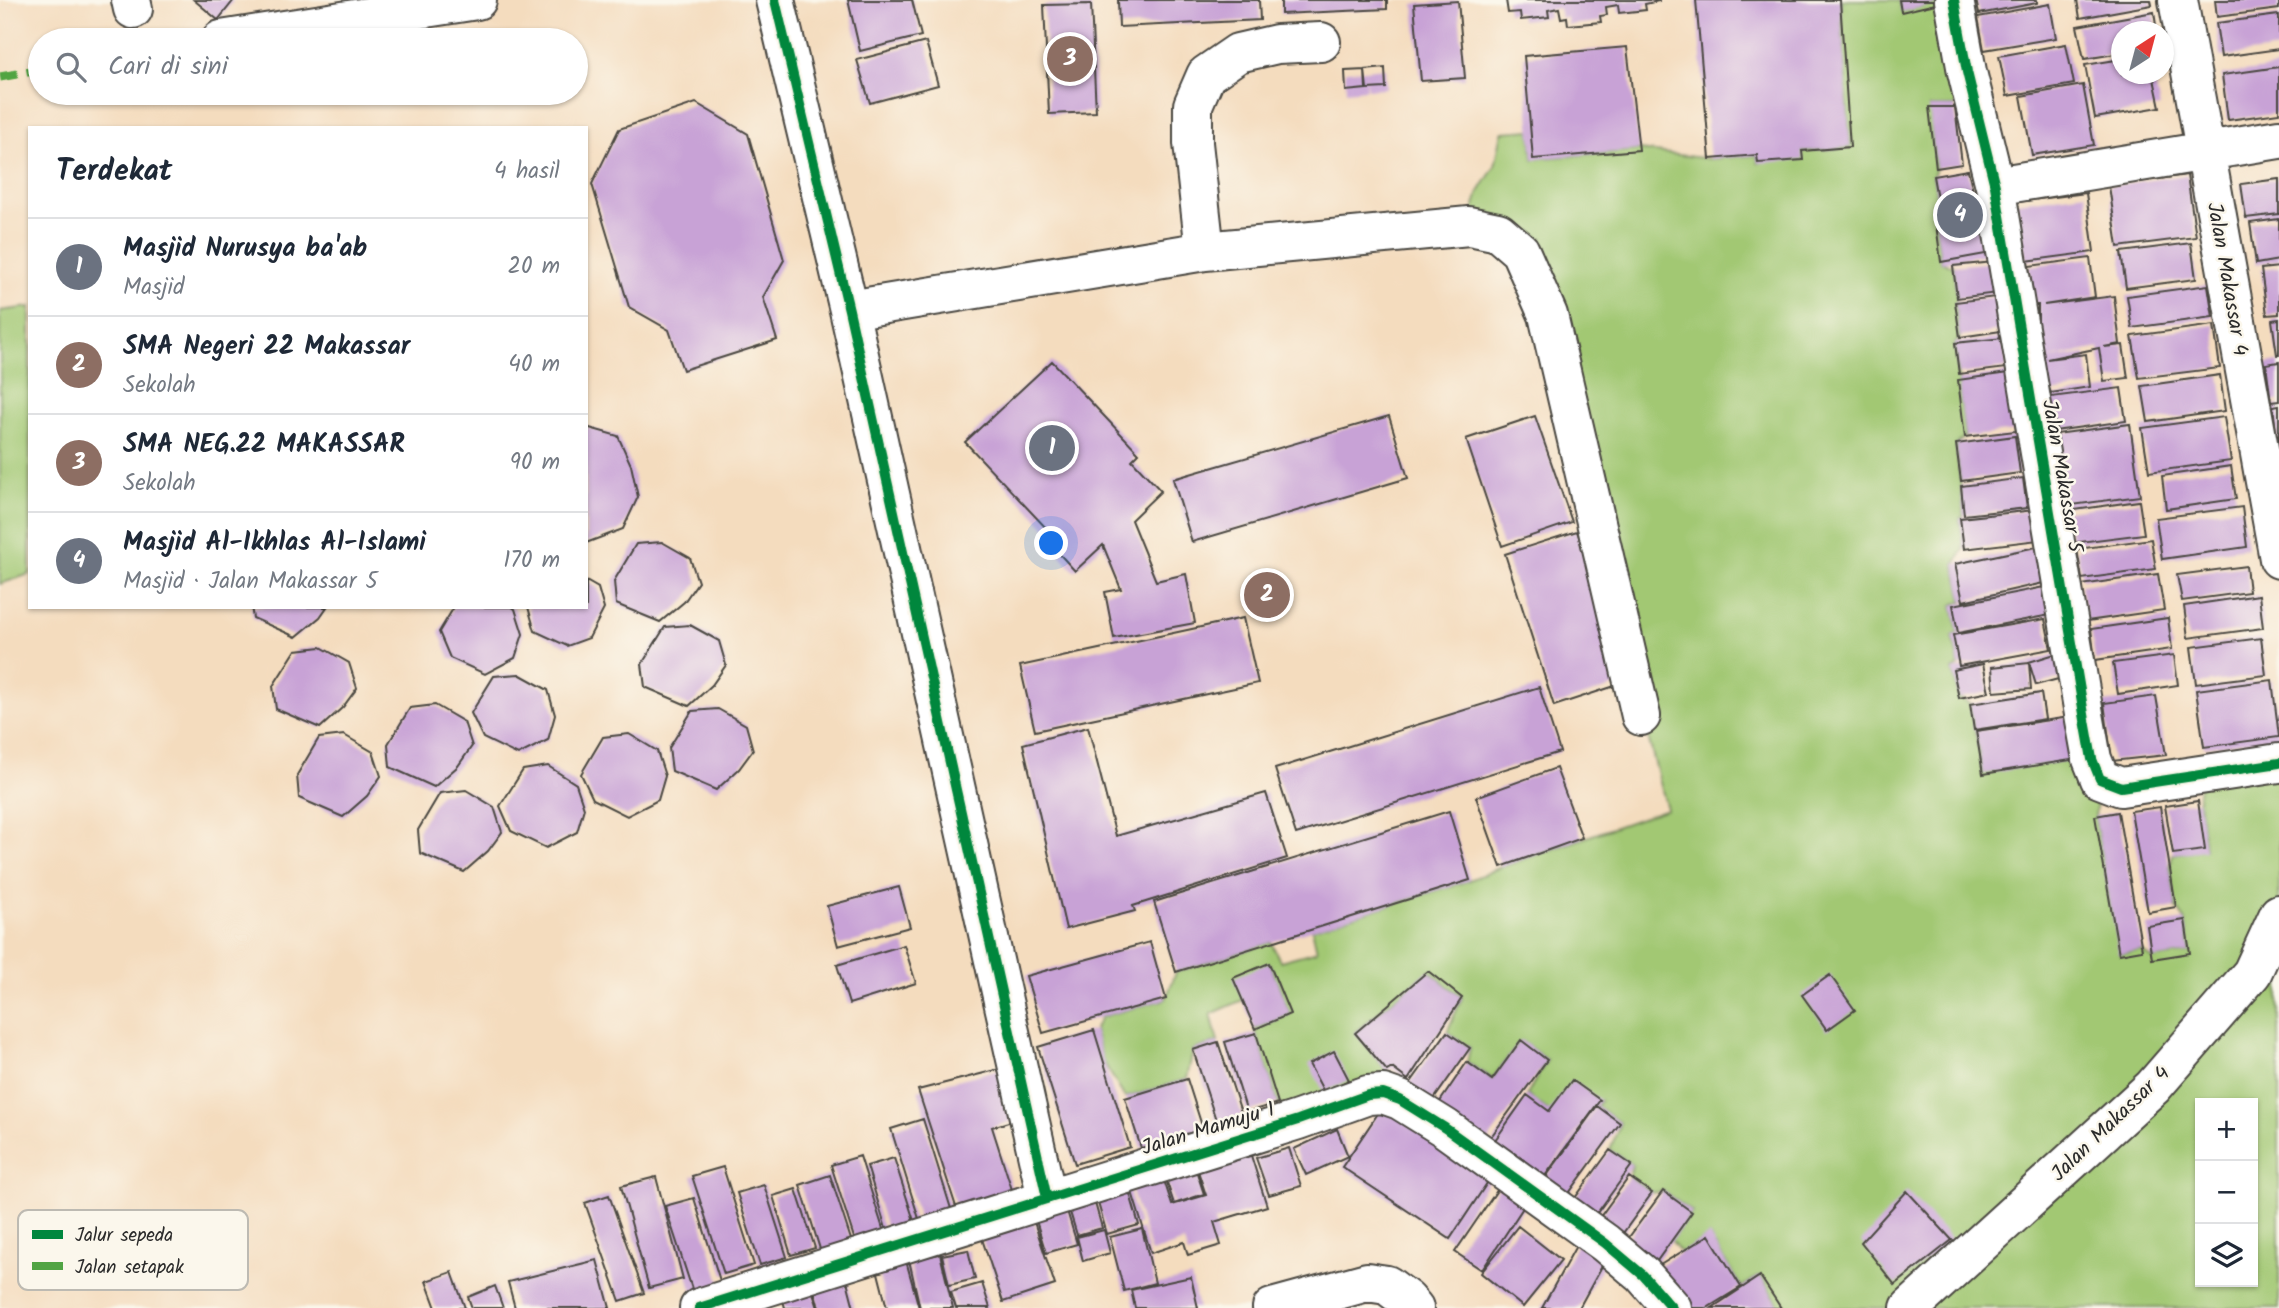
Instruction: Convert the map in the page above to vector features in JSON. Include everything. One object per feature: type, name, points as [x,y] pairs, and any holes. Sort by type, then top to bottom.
[{"type":"street","points":[[297,28],[477,0]]},
{"type":"street","points":[[775,0],[849,310],[1048,1198]]},
{"type":"street","name":"Jalan Makassar 5","points":[[1954,0],[1967,72],[1994,186],[2087,733],[2092,759],[2100,779],[2121,787],[2279,764]]},
{"type":"street","name":"Jalan Makassar 4","points":[[2178,0],[2279,559]]},
{"type":"street","points":[[1205,251],[1193,142],[1193,105],[1206,75],[1238,53],[1277,44],[1321,42]]},
{"type":"street","points":[[1994,186],[2279,139]]},
{"type":"street","points":[[849,310],[1205,251],[1469,226],[1499,232],[1520,251],[1548,315],[1641,716]]},
{"type":"street","name":"Jalan Makassar 4","points":[[1910,1308],[2152,1087],[2252,973],[2279,914]]},
{"type":"street","name":"Jalan Mamuju 1","points":[[699,1308],[1298,1120],[1368,1095],[1383,1094],[1400,1100],[1445,1128],[1605,1243],[1643,1275],[1672,1308]]},
{"type":"street","points":[[1272,1308],[1367,1282],[1387,1285],[1414,1308]]},
{"type":"green space","points":[[1840,0],[1899,0],[1901,11],[1940,3],[1967,72],[1955,107],[1930,107],[1936,168],[1933,176],[1940,215],[1935,216],[1941,261],[1953,266],[1957,298],[1955,302],[1960,337],[1955,344],[1965,437],[1956,444],[1964,515],[1960,519],[1964,549],[1955,564],[1963,601],[1953,605],[1958,633],[1953,636],[1959,666],[1953,670],[1959,698],[1970,704],[1983,773],[2076,759],[2100,779],[2095,816],[2120,954],[2142,950],[2152,959],[2190,953],[2185,920],[2176,907],[2170,868],[2173,854],[2205,849],[2198,801],[2200,774],[2279,763],[2279,1308],[1781,1308],[1760,1276],[1741,1287],[1709,1236],[1681,1253],[1671,1240],[1692,1212],[1663,1191],[1652,1193],[1629,1177],[1632,1165],[1610,1150],[1620,1123],[1597,1106],[1600,1101],[1549,1111],[1527,1095],[1547,1060],[1521,1041],[1492,1079],[1467,1062],[1470,1048],[1447,1032],[1462,998],[1429,971],[1355,1032],[1387,1071],[1383,1094],[1298,1120],[1278,1103],[1255,1029],[1290,1014],[1269,963],[1243,1000],[1211,1014],[1218,1042],[1193,1050],[1187,1079],[1125,1098],[1103,1061],[1094,1030],[1101,1017],[1166,999],[1176,972],[1271,942],[1280,961],[1317,951],[1312,929],[1470,880],[1667,809],[1520,251],[1469,226],[1479,192],[1495,166],[1502,132],[1531,130],[1533,159],[1639,150],[1710,159],[1757,155],[1758,163],[1802,151],[1850,147]]},
{"type":"green space","points":[[28,307],[28,575],[0,584],[0,311]]},
{"type":"building","points":[[194,0],[234,0],[218,20]]},
{"type":"building","points":[[848,0],[912,0],[921,36],[860,51]]},
{"type":"building","points":[[1118,0],[1259,0],[1260,20],[1119,27]]},
{"type":"building","points":[[1281,0],[1387,0],[1387,9],[1281,14]]},
{"type":"building","points":[[1506,0],[1659,1],[1645,4],[1646,10],[1619,13],[1618,5],[1606,7],[1607,15],[1600,16],[1601,22],[1568,25],[1567,17],[1561,18],[1559,8],[1548,10],[1549,17],[1521,20],[1520,12],[1508,13]]},
{"type":"building","points":[[1696,0],[1840,0],[1850,147],[1802,151],[1803,160],[1758,163],[1757,155],[1710,159]]},
{"type":"building","points":[[1899,0],[1939,0],[1940,3],[1901,12]]},
{"type":"building","points":[[1976,0],[2037,0],[2037,3],[1979,14]]},
{"type":"building","points":[[2077,0],[2151,0],[2152,5],[2080,18]]},
{"type":"building","points":[[2215,0],[2279,0],[2279,9],[2217,17]]},
{"type":"building","points":[[1458,1],[1465,78],[1421,81],[1414,4]]},
{"type":"building","points":[[1091,4],[1096,112],[1049,114],[1044,5]]},
{"type":"building","points":[[2050,4],[2056,38],[1984,50],[1978,17]]},
{"type":"building","points":[[2154,12],[2155,21],[2111,21],[2111,55],[2084,59],[2077,26]]},
{"type":"building","points":[[2279,15],[2279,49],[2221,57],[2216,23]]},
{"type":"building","points":[[926,42],[938,85],[870,103],[857,60]]},
{"type":"building","points":[[2066,44],[2074,84],[2007,96],[1999,56]]},
{"type":"building","points":[[1627,47],[1639,150],[1533,159],[1524,56]]},
{"type":"building","points":[[2111,61],[2111,84],[2155,84],[2160,107],[2095,118],[2085,65]]},
{"type":"building","points":[[2279,67],[2279,113],[2228,120],[2222,75]]},
{"type":"building","points":[[1385,68],[1386,88],[1367,89],[1365,70]]},
{"type":"building","points":[[1365,70],[1366,89],[1346,91],[1345,71]]},
{"type":"building","points":[[2083,85],[2094,145],[2032,155],[2021,96]]},
{"type":"building","points":[[696,103],[748,134],[784,260],[763,297],[777,340],[683,370],[669,330],[629,307],[592,184],[619,129]]},
{"type":"building","points":[[1929,107],[1955,107],[1962,164],[1936,168]]},
{"type":"building","points":[[1968,170],[1976,204],[1980,203],[1991,253],[1941,262],[1935,216],[1940,215],[1933,176]]},
{"type":"building","points":[[2187,175],[2196,237],[2118,247],[2109,186]]},
{"type":"building","points":[[2279,179],[2279,214],[2246,218],[2241,184]]},
{"type":"building","points":[[2086,193],[2094,252],[2026,261],[2017,202]]},
{"type":"building","points":[[2279,219],[2279,260],[2256,264],[2250,223]]},
{"type":"building","points":[[2191,243],[2196,279],[2126,288],[2121,252]]},
{"type":"building","points":[[2090,258],[2095,297],[2044,305],[2114,296],[2120,344],[2104,347],[2123,345],[2128,378],[2104,381],[2099,348],[2047,359],[2086,354],[2090,387],[2051,393],[2038,361],[2038,305],[2034,305],[2029,266]]},
{"type":"building","points":[[1994,262],[1998,293],[1957,298],[1953,266]]},
{"type":"building","points":[[2279,267],[2279,314],[2267,315],[2261,269]]},
{"type":"building","points":[[2208,285],[2213,317],[2132,328],[2127,296]]},
{"type":"building","points":[[2003,296],[2008,330],[1960,337],[1955,302]]},
{"type":"building","points":[[2279,319],[2279,355],[2277,355],[2272,320]]},
{"type":"building","points":[[2214,325],[2220,368],[2139,378],[2132,336]]},
{"type":"building","points":[[2003,338],[2007,368],[1959,374],[1955,343]]},
{"type":"building","points":[[1052,361],[1139,453],[1132,460],[1161,491],[1131,520],[1156,581],[1186,574],[1195,623],[1114,638],[1105,592],[1121,589],[1103,545],[1075,571],[1044,537],[1049,531],[965,442]]},
{"type":"building","points":[[2279,362],[2279,401],[2271,402],[2266,364]]},
{"type":"building","points":[[2008,373],[2016,431],[1965,437],[1958,380]]},
{"type":"building","points":[[2220,375],[2225,411],[2148,422],[2142,386]]},
{"type":"building","points":[[2121,388],[2126,421],[2047,432],[2043,398]]},
{"type":"building","points":[[2279,405],[2279,440],[2277,440],[2273,406]]},
{"type":"building","points":[[1389,416],[1408,478],[1192,542],[1173,479]]},
{"type":"building","points":[[1535,416],[1572,522],[1502,546],[1466,439]]},
{"type":"building","points":[[2224,417],[2231,461],[2149,472],[2142,428]]},
{"type":"building","points":[[2130,424],[2140,496],[2065,506],[2049,435]]},
{"type":"building","points":[[588,428],[618,436],[631,465],[638,497],[623,529],[588,542]]},
{"type":"building","points":[[2015,436],[2020,473],[1961,481],[1956,444]]},
{"type":"building","points":[[2231,466],[2236,499],[2166,509],[2162,476]]},
{"type":"building","points":[[2023,478],[2027,508],[1964,515],[1961,486]]},
{"type":"building","points":[[2139,501],[2144,534],[2072,543],[2067,511]]},
{"type":"building","points":[[2242,507],[2247,547],[2162,559],[2156,518]]},
{"type":"building","points":[[2035,510],[2039,540],[1964,549],[1960,518]]},
{"type":"building","points":[[1577,531],[1627,682],[1554,706],[1505,554]]},
{"type":"building","points":[[2151,539],[2156,569],[2082,579],[2077,549]]},
{"type":"building","points":[[662,542],[690,558],[698,582],[684,602],[660,622],[616,604],[614,581],[636,544]]},
{"type":"building","points":[[2041,546],[2048,582],[1963,601],[1955,564]]},
{"type":"building","points":[[2246,566],[2249,592],[2182,601],[2177,575]]},
{"type":"building","points":[[2158,574],[2164,610],[2087,621],[2081,585]]},
{"type":"building","points":[[588,582],[598,588],[604,609],[589,638],[567,646],[535,631],[529,609],[588,609]]},
{"type":"building","points":[[2044,587],[2050,615],[1958,633],[1953,605]]},
{"type":"building","points":[[2259,595],[2263,628],[2188,638],[2184,606]]},
{"type":"building","points":[[251,609],[326,609],[296,637],[253,618]]},
{"type":"building","points":[[453,609],[515,609],[523,634],[515,658],[485,674],[450,658],[439,632]]},
{"type":"building","points":[[1243,618],[1258,683],[1035,731],[1020,666]]},
{"type":"building","points":[[2168,618],[2172,649],[2095,660],[2091,629]]},
{"type":"building","points":[[2045,619],[2051,649],[1959,666],[1953,635]]},
{"type":"building","points":[[690,625],[719,641],[726,665],[712,685],[689,706],[645,687],[642,664],[665,627]]},
{"type":"building","points":[[2261,638],[2266,675],[2196,684],[2191,647]]},
{"type":"building","points":[[321,647],[349,663],[357,688],[343,707],[320,728],[276,709],[273,686],[296,650]]},
{"type":"building","points":[[2055,654],[2062,678],[2036,685],[2029,662]]},
{"type":"building","points":[[2174,655],[2178,685],[2118,694],[2113,663]]},
{"type":"building","points":[[2029,663],[2031,689],[1994,692],[1992,667]]},
{"type":"building","points":[[1983,664],[1989,692],[1959,698],[1953,670]]},
{"type":"building","points":[[519,674],[548,690],[555,715],[548,740],[518,755],[483,738],[471,713],[494,676]]},
{"type":"building","points":[[2272,680],[2279,737],[2204,747],[2196,690]]},
{"type":"building","points":[[1539,687],[1560,752],[1296,834],[1275,769]]},
{"type":"building","points":[[2041,693],[2045,719],[1974,730],[1970,704]]},
{"type":"building","points":[[2156,696],[2166,755],[2112,761],[2104,703]]},
{"type":"building","points":[[435,705],[464,722],[472,746],[458,766],[434,787],[390,767],[388,744],[410,708]]},
{"type":"building","points":[[718,709],[746,725],[753,750],[739,769],[716,790],[672,771],[669,748],[692,711]]},
{"type":"building","points":[[2070,717],[2077,759],[1983,774],[1976,731]]},
{"type":"building","points":[[1088,727],[1116,836],[1266,793],[1287,858],[1133,906],[1135,911],[1066,929],[1023,744]]},
{"type":"building","points":[[629,734],[657,751],[665,776],[658,800],[627,816],[593,799],[581,774],[603,737]]},
{"type":"building","points":[[344,735],[373,752],[381,776],[367,796],[343,817],[299,798],[297,775],[319,738]]},
{"type":"building","points":[[548,766],[576,784],[584,808],[577,832],[546,848],[511,831],[500,806],[523,770]]},
{"type":"building","points":[[1556,768],[1582,838],[1501,867],[1476,797]]},
{"type":"building","points":[[466,790],[494,807],[502,832],[488,851],[464,872],[420,853],[418,830],[440,793]]},
{"type":"building","points":[[2198,801],[2205,850],[2173,854],[2165,806]]},
{"type":"building","points":[[2160,807],[2176,907],[2148,912],[2131,811]]},
{"type":"building","points":[[1449,811],[1470,880],[1176,972],[1154,902]]},
{"type":"building","points":[[2118,812],[2142,950],[2119,954],[2095,816]]},
{"type":"building","points":[[899,887],[910,927],[838,946],[827,906]]},
{"type":"building","points":[[2185,920],[2190,953],[2152,959],[2147,926]]},
{"type":"building","points":[[1150,942],[1166,999],[1043,1033],[1026,976]]},
{"type":"building","points":[[904,945],[916,983],[849,1004],[837,965]]},
{"type":"building","points":[[1269,963],[1290,1014],[1255,1029],[1233,978]]},
{"type":"building","points":[[1428,971],[1462,998],[1408,1080],[1392,1068],[1387,1071],[1355,1033]]},
{"type":"building","points":[[1830,975],[1855,1010],[1827,1030],[1802,995]]},
{"type":"building","points":[[1094,1030],[1130,1147],[1075,1164],[1038,1047]]},
{"type":"building","points":[[1447,1032],[1470,1048],[1427,1109],[1404,1092]]},
{"type":"building","points":[[1256,1033],[1278,1103],[1247,1112],[1225,1042]]},
{"type":"building","points":[[1521,1040],[1547,1060],[1482,1149],[1437,1106],[1467,1062],[1492,1080]]},
{"type":"building","points":[[1218,1042],[1242,1115],[1217,1123],[1193,1050]]},
{"type":"building","points":[[1334,1051],[1349,1080],[1324,1092],[1309,1064]]},
{"type":"building","points":[[1000,1069],[1015,1120],[992,1127],[1014,1196],[958,1213],[918,1090]]},
{"type":"building","points":[[1187,1079],[1203,1129],[1141,1148],[1125,1098]]},
{"type":"building","points":[[1572,1080],[1600,1100],[1537,1187],[1488,1150],[1527,1095],[1549,1111]]},
{"type":"building","points":[[1383,1106],[1491,1177],[1450,1239],[1342,1167]]},
{"type":"building","points":[[1597,1106],[1620,1123],[1561,1204],[1538,1188]]},
{"type":"building","points":[[923,1119],[952,1212],[920,1222],[891,1129]]},
{"type":"building","points":[[1337,1129],[1348,1156],[1306,1175],[1294,1149]]},
{"type":"building","points":[[1248,1146],[1267,1206],[1214,1222],[1221,1245],[1188,1255],[1184,1242],[1151,1253],[1128,1179],[1160,1168],[1172,1205],[1206,1195],[1195,1162]]},
{"type":"building","points":[[1289,1148],[1301,1186],[1269,1195],[1256,1158]]},
{"type":"building","points":[[1610,1150],[1632,1165],[1597,1213],[1575,1198]]},
{"type":"building","points":[[860,1156],[884,1232],[855,1241],[831,1165]]},
{"type":"building","points":[[894,1158],[915,1224],[887,1232],[867,1166]]},
{"type":"building","points":[[1193,1161],[1204,1194],[1174,1204],[1163,1170]]},
{"type":"building","points":[[723,1167],[754,1265],[724,1274],[692,1176]]},
{"type":"building","points":[[830,1175],[855,1252],[824,1262],[800,1185]]},
{"type":"building","points":[[656,1177],[683,1279],[649,1288],[621,1186]]},
{"type":"building","points":[[1629,1177],[1652,1193],[1623,1233],[1600,1217]]},
{"type":"building","points":[[1502,1183],[1528,1200],[1482,1270],[1455,1252]]},
{"type":"building","points":[[764,1185],[787,1257],[760,1265],[737,1193]]},
{"type":"building","points":[[1128,1187],[1139,1225],[1107,1234],[1096,1196]]},
{"type":"building","points":[[796,1189],[815,1248],[791,1255],[773,1196]]},
{"type":"building","points":[[1663,1191],[1692,1212],[1654,1265],[1624,1244]]},
{"type":"building","points":[[1907,1191],[1952,1240],[1895,1285],[1861,1242]]},
{"type":"building","points":[[609,1195],[644,1293],[620,1301],[585,1203]]},
{"type":"building","points":[[1093,1196],[1102,1228],[1077,1235],[1067,1202]]},
{"type":"building","points":[[694,1198],[721,1284],[693,1292],[665,1206]]},
{"type":"building","points":[[1065,1204],[1077,1244],[1046,1253],[1034,1214]]},
{"type":"building","points":[[1032,1216],[1055,1285],[1003,1302],[980,1233]]},
{"type":"building","points":[[1518,1226],[1561,1260],[1523,1307],[1481,1273]]},
{"type":"building","points":[[1142,1229],[1155,1283],[1124,1291],[1110,1237]]},
{"type":"building","points":[[1104,1230],[1110,1253],[1083,1261],[1077,1237]]},
{"type":"building","points":[[1709,1235],[1741,1287],[1707,1308],[1683,1308],[1657,1267]]},
{"type":"building","points":[[1578,1242],[1607,1257],[1579,1308],[1542,1308]]},
{"type":"building","points":[[968,1250],[975,1279],[949,1285],[942,1255]]},
{"type":"building","points":[[940,1254],[953,1308],[920,1308],[909,1260]]},
{"type":"building","points":[[905,1257],[919,1308],[887,1308],[876,1265]]},
{"type":"building","points":[[597,1260],[610,1308],[515,1308],[508,1282]]},
{"type":"building","points":[[452,1272],[465,1308],[436,1308],[426,1281]]},
{"type":"building","points":[[845,1273],[854,1308],[819,1308],[812,1282]]},
{"type":"building","points":[[1760,1276],[1781,1308],[1712,1308]]},
{"type":"building","points":[[1191,1277],[1198,1308],[1135,1308],[1131,1290]]},
{"type":"building","points":[[810,1283],[818,1308],[785,1308],[781,1292]]},
{"type":"building","points":[[982,1283],[990,1308],[956,1308],[951,1292]]},
{"type":"building","points":[[495,1286],[503,1308],[472,1308],[468,1297]]},
{"type":"marked path","points":[[0,77],[28,72]]},
{"type":"cycle path","points":[[775,0],[849,310],[1047,1198]]},
{"type":"cycle path","points":[[1954,0],[1967,72],[1995,186],[2085,720],[2092,759],[2100,779],[2121,787],[2279,763]]},
{"type":"cycle path","points":[[699,1308],[1298,1120],[1368,1095],[1383,1094],[1400,1100],[1445,1128],[1605,1243],[1643,1275],[1672,1308]]},
{"type":"place","name":"SMA NEG.22 MAKASSAR","points":[[1070,59]]},
{"type":"place","name":"Masjid Al-Ikhlas Al-Islami","points":[[1960,215]]},
{"type":"place","name":"Masjid Nurusya ba'ab","points":[[1052,448]]},
{"type":"place","name":"SMA Negeri 22 Makassar","points":[[1267,595]]}]
